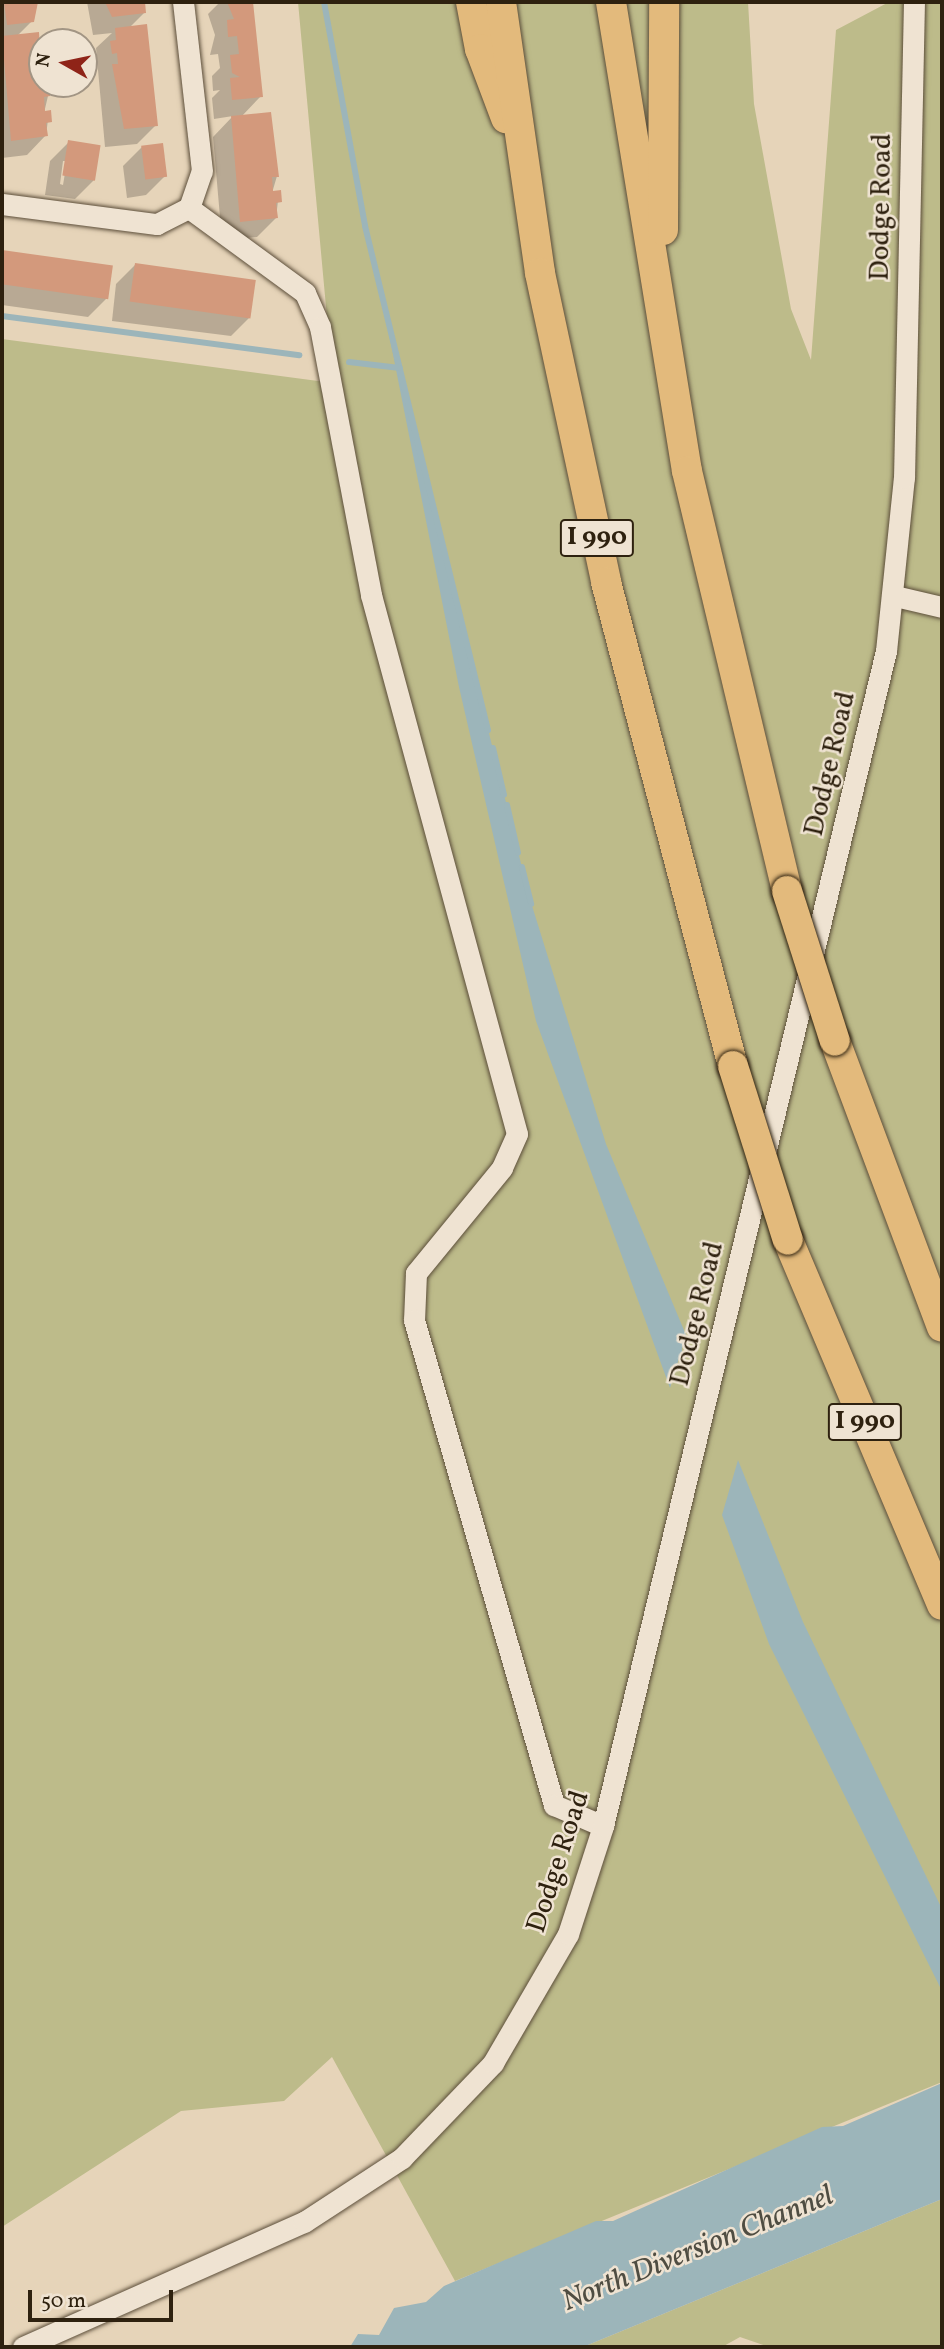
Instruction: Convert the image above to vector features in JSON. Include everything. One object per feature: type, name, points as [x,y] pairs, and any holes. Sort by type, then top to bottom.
[{"type":"highway","points":[[471,2],[480,49],[525,166]]},
{"type":"highway","name":"I 990","points":[[501,2],[540,273],[606,582],[733,1066],[788,1240],[942,1605]]},
{"type":"highway","points":[[611,2],[663,300],[687,471],[787,891],[835,1041],[942,1327]]},
{"type":"highway","points":[[663,300],[664,2]]},
{"type":"street","points":[[2,204],[157,224],[189,208],[202,171],[183,2]]},
{"type":"street","name":"Dodge Road","points":[[23,2347],[304,2222],[402,2158],[452,2113],[527,2013],[568,1934],[603,1826],[845,827],[895,596],[904,478],[914,2]]},
{"type":"street","points":[[189,208],[305,293],[320,327],[371,595],[517,1134],[502,1168],[416,1273],[414,1320],[554,1805],[603,1826]]},
{"type":"street","points":[[895,596],[942,607]]},
{"type":"shaded area","points":[[298,2],[748,2],[754,104],[791,309],[811,360],[836,30],[889,2],[942,2],[942,2082],[455,2281],[332,2057],[284,2101],[181,2111],[2,2227],[2,339],[333,383]]},
{"type":"shaded area","points":[[942,2199],[942,2347],[769,2347],[740,2337],[722,2347],[583,2347]]},
{"type":"water","points":[[381,294],[529,896],[606,1144],[686,1335],[670,1388],[536,1021],[459,687]]},
{"type":"water","points":[[738,1460],[803,1622],[942,1909],[942,1991],[769,1644],[722,1515]]},
{"type":"water","name":"North Diversion Channel","points":[[942,2083],[942,2199],[583,2347],[350,2347],[358,2334],[379,2335],[394,2308],[426,2302],[444,2286],[596,2221],[613,2221],[822,2127],[843,2126]]},
{"type":"building","points":[[4,2],[38,2],[34,22],[7,25]]},
{"type":"building","points":[[105,2],[145,2],[146,13],[112,17]]},
{"type":"building","points":[[227,2],[253,2],[263,97],[232,100],[230,78],[240,77],[232,73],[230,55],[239,54],[237,36],[228,37],[227,20],[234,19]]},
{"type":"building","points":[[147,24],[158,126],[124,129],[112,64],[118,64],[117,53],[112,54],[110,41],[116,40],[115,28]]},
{"type":"building","points":[[28,33],[28,98],[44,98],[45,111],[51,110],[52,122],[46,123],[48,136],[11,141],[2,36]]},
{"type":"building","points":[[271,112],[279,177],[272,177],[273,191],[281,190],[282,202],[276,203],[278,218],[240,222],[231,116]]},
{"type":"building","points":[[68,140],[101,145],[95,181],[62,176]]},
{"type":"building","points":[[163,143],[167,177],[145,179],[141,146]]},
{"type":"building","points":[[2,250],[113,266],[108,299],[2,284]]},
{"type":"building","points":[[135,263],[256,280],[250,319],[130,302]]},
{"type":"waterway","points":[[324,2],[365,226],[488,730]]},
{"type":"waterway","points":[[2,316],[299,355]]},
{"type":"waterway","points":[[349,362],[400,368]]},
{"type":"waterway","points":[[493,748],[504,795]]},
{"type":"waterway","points":[[507,805],[518,853]]},
{"type":"waterway","points":[[522,867],[531,904]]},
{"type":"waterway","points":[[678,1348],[686,1369]]}]
